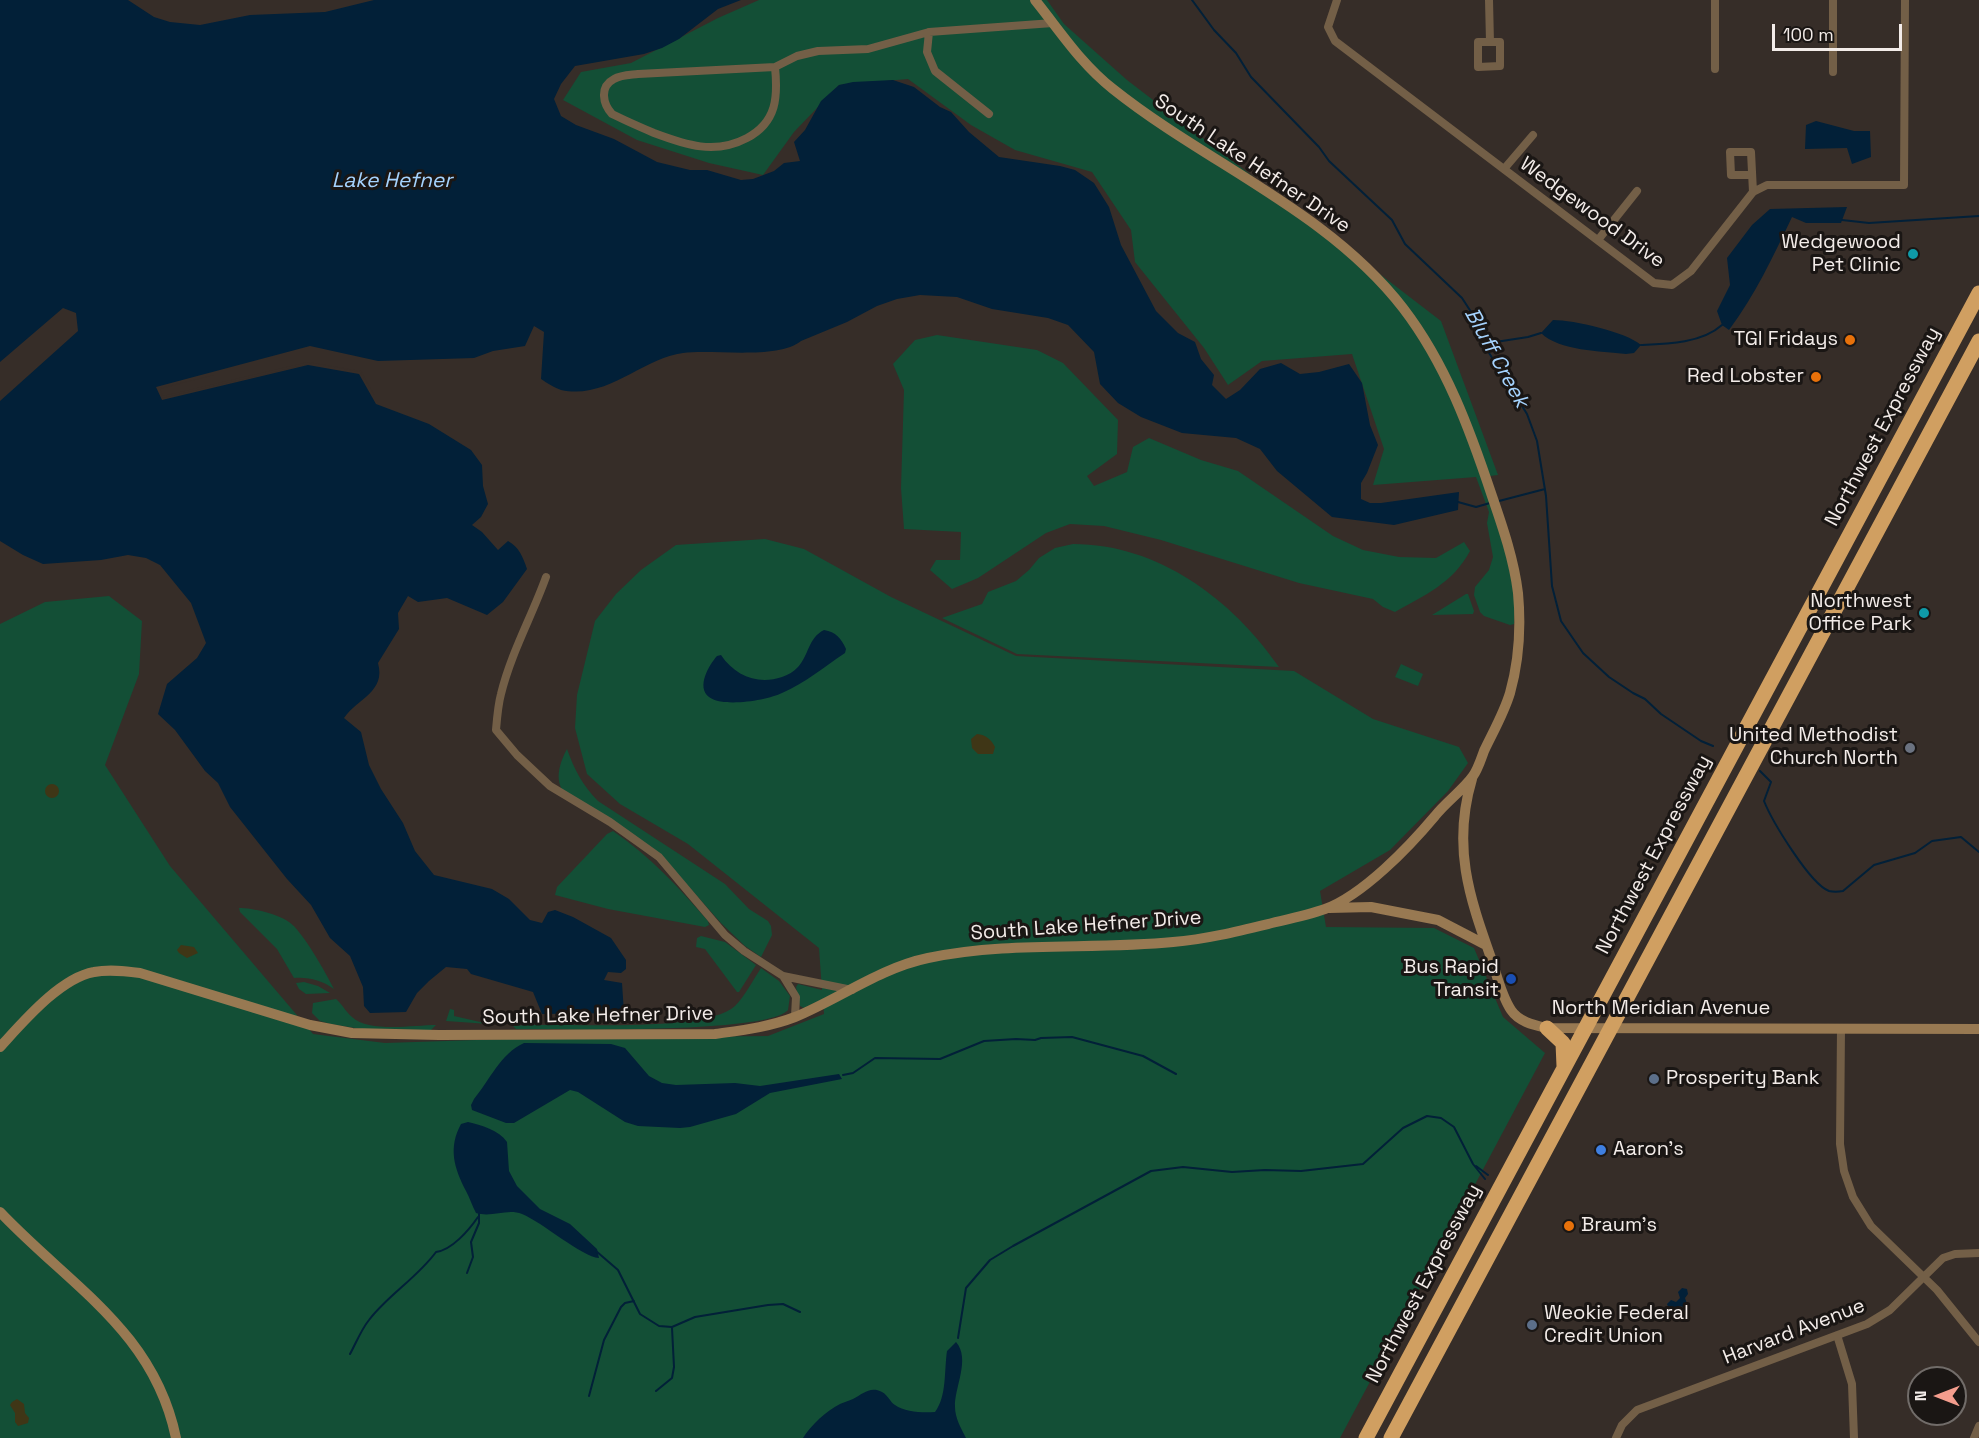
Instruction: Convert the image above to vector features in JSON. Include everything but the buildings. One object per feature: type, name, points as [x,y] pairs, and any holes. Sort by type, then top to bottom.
[{"type":"highway","name":"Northwest Expressway","points":[[1366,1438],[1979,293]]},
{"type":"highway","points":[[1391,1438],[1979,341]]},
{"type":"highway","points":[[1547,1028],[1563,1042],[1564,1066]]},
{"type":"highway","points":[[1436,1306],[1455,1317]]},
{"type":"street","name":"South Lake Hefner Drive","points":[[0,1047],[35,1011],[69,981],[93,972],[118,970],[140,973],[310,1025],[367,1034],[715,1034],[763,1028],[853,990],[880,974],[922,959],[974,950],[1172,942],[1228,934],[1329,908],[1350,895],[1405,849],[1473,776],[1509,695],[1518,652],[1519,617],[1516,579],[1490,490],[1447,377],[1424,338],[1388,290],[1348,252],[1292,209],[1149,117],[1111,88],[1072,49],[1035,0]]},
{"type":"street","name":"Wedgewood Drive","points":[[1337,0],[1328,27],[1335,41],[1654,283],[1672,285],[1691,271],[1753,192]]},
{"type":"street","points":[[1489,0],[1490,42]]},
{"type":"street","points":[[1715,0],[1715,69]]},
{"type":"street","points":[[1833,0],[1833,72]]},
{"type":"street","points":[[1751,175],[1753,192],[1767,185],[1904,185],[1905,0]]},
{"type":"street","points":[[776,67],[776,101],[772,115],[754,134],[727,146],[706,148],[683,144],[612,114],[605,106],[604,100],[608,85],[612,80],[624,76],[776,67],[797,56],[868,49],[929,32],[1053,23]]},
{"type":"street","points":[[929,32],[927,52],[935,71],[989,114]]},
{"type":"street","points":[[1504,169],[1533,135]]},
{"type":"street","points":[[1598,240],[1637,191]]},
{"type":"street","points":[[546,578],[534,612],[510,663],[500,695],[496,730],[517,755],[550,786],[610,822],[659,857],[725,935],[744,951],[783,976],[853,990]]},
{"type":"street","name":"North Meridian Avenue","points":[[1473,776],[1462,817],[1463,856],[1470,894],[1502,990],[1512,1011],[1528,1023],[1547,1028],[1979,1029]]},
{"type":"street","points":[[1329,908],[1371,907],[1438,920],[1486,945]]},
{"type":"street","points":[[783,976],[796,997],[795,1016]]},
{"type":"street","points":[[1840,1028],[1840,1144],[1847,1182],[1856,1204],[1866,1219],[1944,1297],[1979,1342]]},
{"type":"street","points":[[0,1212],[115,1321],[140,1352],[160,1389],[176,1438]]},
{"type":"street","name":"Harvard Avenue","points":[[1616,1438],[1618,1431],[1629,1416],[1647,1405],[1879,1318],[1903,1298],[1934,1265],[1949,1255],[1979,1253]]},
{"type":"street","points":[[1837,1335],[1852,1384],[1854,1438]]},
{"type":"street","points":[[1974,1438],[1979,1426]]},
{"type":"green space","points":[[759,0],[1047,0],[1064,24],[1127,80],[1441,321],[1498,475],[1481,477],[1509,569],[1515,607],[1514,624],[1510,625],[1484,616],[1480,612],[1474,595],[1475,587],[1489,570],[1493,557],[1487,523],[1489,512],[1476,477],[1373,485],[1384,449],[1352,354],[1262,361],[1228,385],[1204,348],[1135,262],[1131,230],[1092,172],[1015,150],[971,125],[908,79],[839,85],[794,132],[763,175],[709,163],[637,140],[563,100],[581,72],[631,63],[718,18]]},
{"type":"green space","points":[[937,335],[1037,350],[1063,363],[1118,420],[1117,454],[1087,476],[1094,486],[1127,472],[1133,447],[1149,438],[1201,460],[1238,471],[1333,536],[1363,550],[1399,557],[1436,558],[1464,542],[1470,551],[1447,580],[1395,612],[1383,607],[1373,599],[1299,583],[1161,540],[1104,526],[1070,524],[1046,533],[978,578],[952,589],[930,570],[936,560],[960,560],[961,532],[904,529],[901,488],[904,390],[893,364],[915,340]]},
{"type":"green space","points":[[765,539],[804,549],[891,597],[1016,656],[1294,671],[1373,719],[1459,747],[1468,763],[1448,791],[1390,850],[1320,891],[1326,927],[1434,928],[1474,948],[1503,1017],[1545,1053],[1340,1438],[0,1438],[0,624],[45,602],[109,596],[142,621],[139,674],[105,765],[170,866],[313,1034],[385,1043],[768,1036],[824,1014],[823,999],[804,1008],[800,1006],[796,987],[798,984],[822,990],[819,948],[688,844],[620,804],[587,774],[575,728],[577,695],[595,621],[616,594],[641,570],[676,545]]},
{"type":"green space","points":[[1073,544],[1104,546],[1134,554],[1163,565],[1190,580],[1216,598],[1239,619],[1279,667],[1017,654],[942,618],[982,604],[988,592],[1016,581],[1039,558],[1055,548]]},
{"type":"green space","points":[[1468,594],[1474,611],[1473,614],[1432,615]]},
{"type":"green space","points":[[1401,664],[1423,674],[1418,686],[1395,677]]},
{"type":"green space","points":[[567,749],[580,777],[598,801],[725,884],[749,909],[768,921],[772,935],[761,957],[745,946],[721,923],[674,870],[564,792],[559,777],[560,765]]},
{"type":"green space","points":[[613,831],[664,873],[708,921],[709,925],[705,927],[608,909],[555,895],[557,887],[607,834]]},
{"type":"green space","points":[[239,908],[265,912],[289,922],[307,943],[334,989],[315,980],[294,978],[277,949],[240,912]]},
{"type":"green space","points":[[701,936],[725,942],[756,965],[739,992],[705,949],[696,947],[697,938]]},
{"type":"green space","points":[[761,968],[779,981],[790,996],[788,1010],[772,1018],[704,1027],[516,1029],[513,1026],[663,1024],[719,1015],[739,1002]]},
{"type":"green space","points":[[304,982],[330,993],[306,994],[299,989],[296,983]]},
{"type":"green space","points":[[336,999],[352,1017],[369,1025],[392,1027],[436,1025],[431,1030],[361,1029],[320,1021],[312,1013],[313,1003]]},
{"type":"green space","points":[[450,1009],[454,1010],[454,1016],[489,1024],[446,1021]]},
{"type":"sand","points":[[977,734],[986,736],[992,742],[995,747],[993,754],[978,754],[972,748],[971,739]]},
{"type":"sand","points":[[52,784],[57,786],[59,791],[57,796],[52,798],[47,796],[45,791],[47,786]]},
{"type":"sand","points":[[181,945],[194,947],[198,953],[187,958],[177,950]]},
{"type":"sand","points":[[17,1399],[24,1404],[25,1413],[29,1418],[28,1423],[18,1426],[15,1422],[15,1413],[10,1405]]},
{"type":"water","name":"Lake Hefner","points":[[0,0],[128,0],[154,17],[170,22],[200,25],[250,15],[325,12],[374,0],[741,0],[718,9],[679,39],[662,48],[644,54],[575,66],[561,84],[554,99],[561,116],[576,125],[614,139],[657,162],[690,170],[707,170],[741,180],[753,179],[774,171],[784,163],[800,161],[794,142],[805,130],[821,101],[839,85],[893,80],[914,87],[940,107],[951,112],[969,132],[999,157],[1075,170],[1094,183],[1109,207],[1121,245],[1156,311],[1178,333],[1195,342],[1201,359],[1214,375],[1212,385],[1226,399],[1240,390],[1260,369],[1281,363],[1300,374],[1319,372],[1349,364],[1362,383],[1370,425],[1378,445],[1361,483],[1361,499],[1370,503],[1381,503],[1459,492],[1458,510],[1394,525],[1332,517],[1277,471],[1260,449],[1236,438],[1182,433],[1141,417],[1118,403],[1100,384],[1094,352],[1068,325],[1048,318],[992,309],[957,297],[920,295],[897,299],[877,306],[791,347],[761,352],[696,352],[668,356],[609,384],[578,391],[561,390],[541,379],[544,332],[534,326],[525,346],[493,351],[474,358],[378,361],[310,346],[156,387],[162,400],[308,365],[359,374],[376,404],[429,424],[471,450],[482,465],[483,486],[488,504],[481,517],[472,525],[482,532],[498,550],[508,541],[512,543],[524,560],[527,569],[503,602],[487,615],[447,598],[418,602],[408,596],[398,613],[399,629],[378,663],[378,681],[369,694],[344,718],[361,732],[369,765],[381,789],[403,823],[415,851],[434,875],[492,889],[509,899],[530,920],[542,923],[548,912],[555,910],[611,938],[626,960],[626,969],[621,973],[608,972],[604,980],[622,983],[624,1013],[542,1014],[533,992],[471,974],[467,969],[446,967],[417,993],[406,1012],[370,1013],[364,1006],[363,987],[350,956],[330,938],[311,905],[287,879],[230,807],[218,783],[205,771],[175,730],[158,714],[167,684],[197,658],[206,643],[191,603],[160,565],[146,558],[128,555],[101,560],[43,564],[0,541],[0,401],[78,331],[76,313],[63,308],[0,362]]},
{"type":"water","points":[[1816,121],[1854,131],[1870,131],[1871,157],[1852,164],[1847,148],[1805,149],[1806,125]]},
{"type":"water","points":[[1847,207],[1841,223],[1806,223],[1792,217],[1763,275],[1738,317],[1729,330],[1722,325],[1717,311],[1730,285],[1727,258],[1752,225],[1770,209]]},
{"type":"water","points":[[1553,320],[1599,328],[1634,340],[1641,345],[1634,353],[1626,354],[1569,347],[1541,333]]},
{"type":"water","points":[[824,630],[832,632],[840,639],[846,649],[845,653],[790,689],[775,696],[746,702],[724,702],[709,697],[705,693],[705,676],[717,656],[721,655],[733,668],[748,677],[773,679],[786,675],[798,667],[815,637]]},
{"type":"water","points":[[524,1043],[611,1044],[625,1048],[649,1076],[662,1083],[676,1085],[735,1083],[760,1086],[839,1074],[842,1079],[770,1093],[736,1114],[680,1128],[638,1126],[625,1122],[578,1092],[570,1090],[514,1123],[506,1123],[472,1110],[471,1105],[474,1099],[496,1068],[508,1054]]},
{"type":"water","points":[[468,1122],[489,1129],[504,1138],[507,1142],[509,1171],[517,1186],[540,1209],[570,1224],[597,1249],[599,1258],[572,1246],[522,1214],[516,1212],[476,1213],[458,1174],[454,1158],[457,1133],[461,1124]]},
{"type":"water","points":[[1682,1288],[1687,1289],[1688,1294],[1685,1298],[1687,1304],[1684,1307],[1678,1306],[1674,1310],[1669,1309],[1667,1304],[1671,1300],[1676,1302],[1680,1298],[1678,1292]]},
{"type":"water","points":[[956,1342],[960,1349],[962,1365],[955,1399],[955,1411],[966,1438],[803,1438],[829,1410],[870,1390],[882,1392],[893,1404],[904,1409],[935,1412],[942,1399],[947,1351]]},
{"type":"pier","points":[[308,362],[361,371],[375,396],[360,372],[313,363],[162,398],[160,390],[163,396]]},
{"type":"pier","points":[[214,375],[160,389],[160,388]]},
{"type":"waterway","name":"Bluff Creek","points":[[1192,0],[1214,30],[1236,53],[1251,77],[1319,147],[1329,161],[1392,220],[1405,244],[1462,298],[1475,318],[1481,334],[1489,343],[1486,348],[1527,414],[1537,441],[1546,496],[1552,586],[1561,621],[1583,653],[1609,677],[1645,699],[1661,714],[1701,741],[1713,746]]},
{"type":"waterway","points":[[1842,220],[1869,223],[1979,216]]},
{"type":"waterway","points":[[1641,345],[1695,339],[1705,336],[1722,325]]},
{"type":"waterway","points":[[1489,343],[1541,333]]},
{"type":"waterway","points":[[1499,501],[1545,489]]},
{"type":"waterway","points":[[1458,502],[1476,507],[1490,503]]},
{"type":"waterway","name":"Bluff Creek","points":[[1760,771],[1771,782],[1764,801],[1775,823],[1802,865],[1821,886],[1829,891],[1843,891],[1874,865],[1915,853],[1932,841],[1961,837],[1979,852]]},
{"type":"waterway","points":[[843,1075],[853,1073],[875,1058],[940,1059],[984,1041],[1072,1037],[1143,1056],[1176,1074]]},
{"type":"waterway","points":[[958,1338],[966,1288],[990,1260],[1151,1171],[1183,1167],[1232,1172],[1301,1171],[1363,1164],[1403,1128],[1427,1116],[1441,1118],[1454,1127],[1473,1164],[1485,1179]]},
{"type":"waterway","points":[[1476,1166],[1488,1175]]},
{"type":"waterway","points":[[467,1273],[473,1257],[471,1242],[479,1223],[479,1214]]},
{"type":"waterway","points":[[350,1354],[369,1320],[385,1302],[436,1252],[448,1248],[460,1239],[478,1217]]},
{"type":"waterway","points":[[596,1251],[618,1270],[640,1314],[659,1326],[672,1327],[695,1317],[768,1305],[783,1304],[800,1312]]},
{"type":"waterway","points":[[589,1396],[604,1340],[621,1307],[625,1303],[634,1301]]},
{"type":"waterway","points":[[656,1391],[672,1378],[674,1367],[672,1328]]},
{"type":"place","name":"Wedgewood Pet Clinic","points":[[1913,254]]},
{"type":"place","name":"TGI Fridays","points":[[1850,340]]},
{"type":"place","name":"Red Lobster","points":[[1816,377]]},
{"type":"place","name":"Northwest Office Park","points":[[1924,613]]},
{"type":"place","name":"United Methodist Church North","points":[[1910,748]]},
{"type":"place","name":"Bus Rapid Transit","points":[[1511,979]]},
{"type":"place","name":"Prosperity Bank","points":[[1654,1079]]},
{"type":"place","name":"Aaron's","points":[[1601,1150]]},
{"type":"place","name":"Braum's","points":[[1569,1226]]},
{"type":"place","name":"Weokie Federal Credit Union","points":[[1532,1325]]}]
